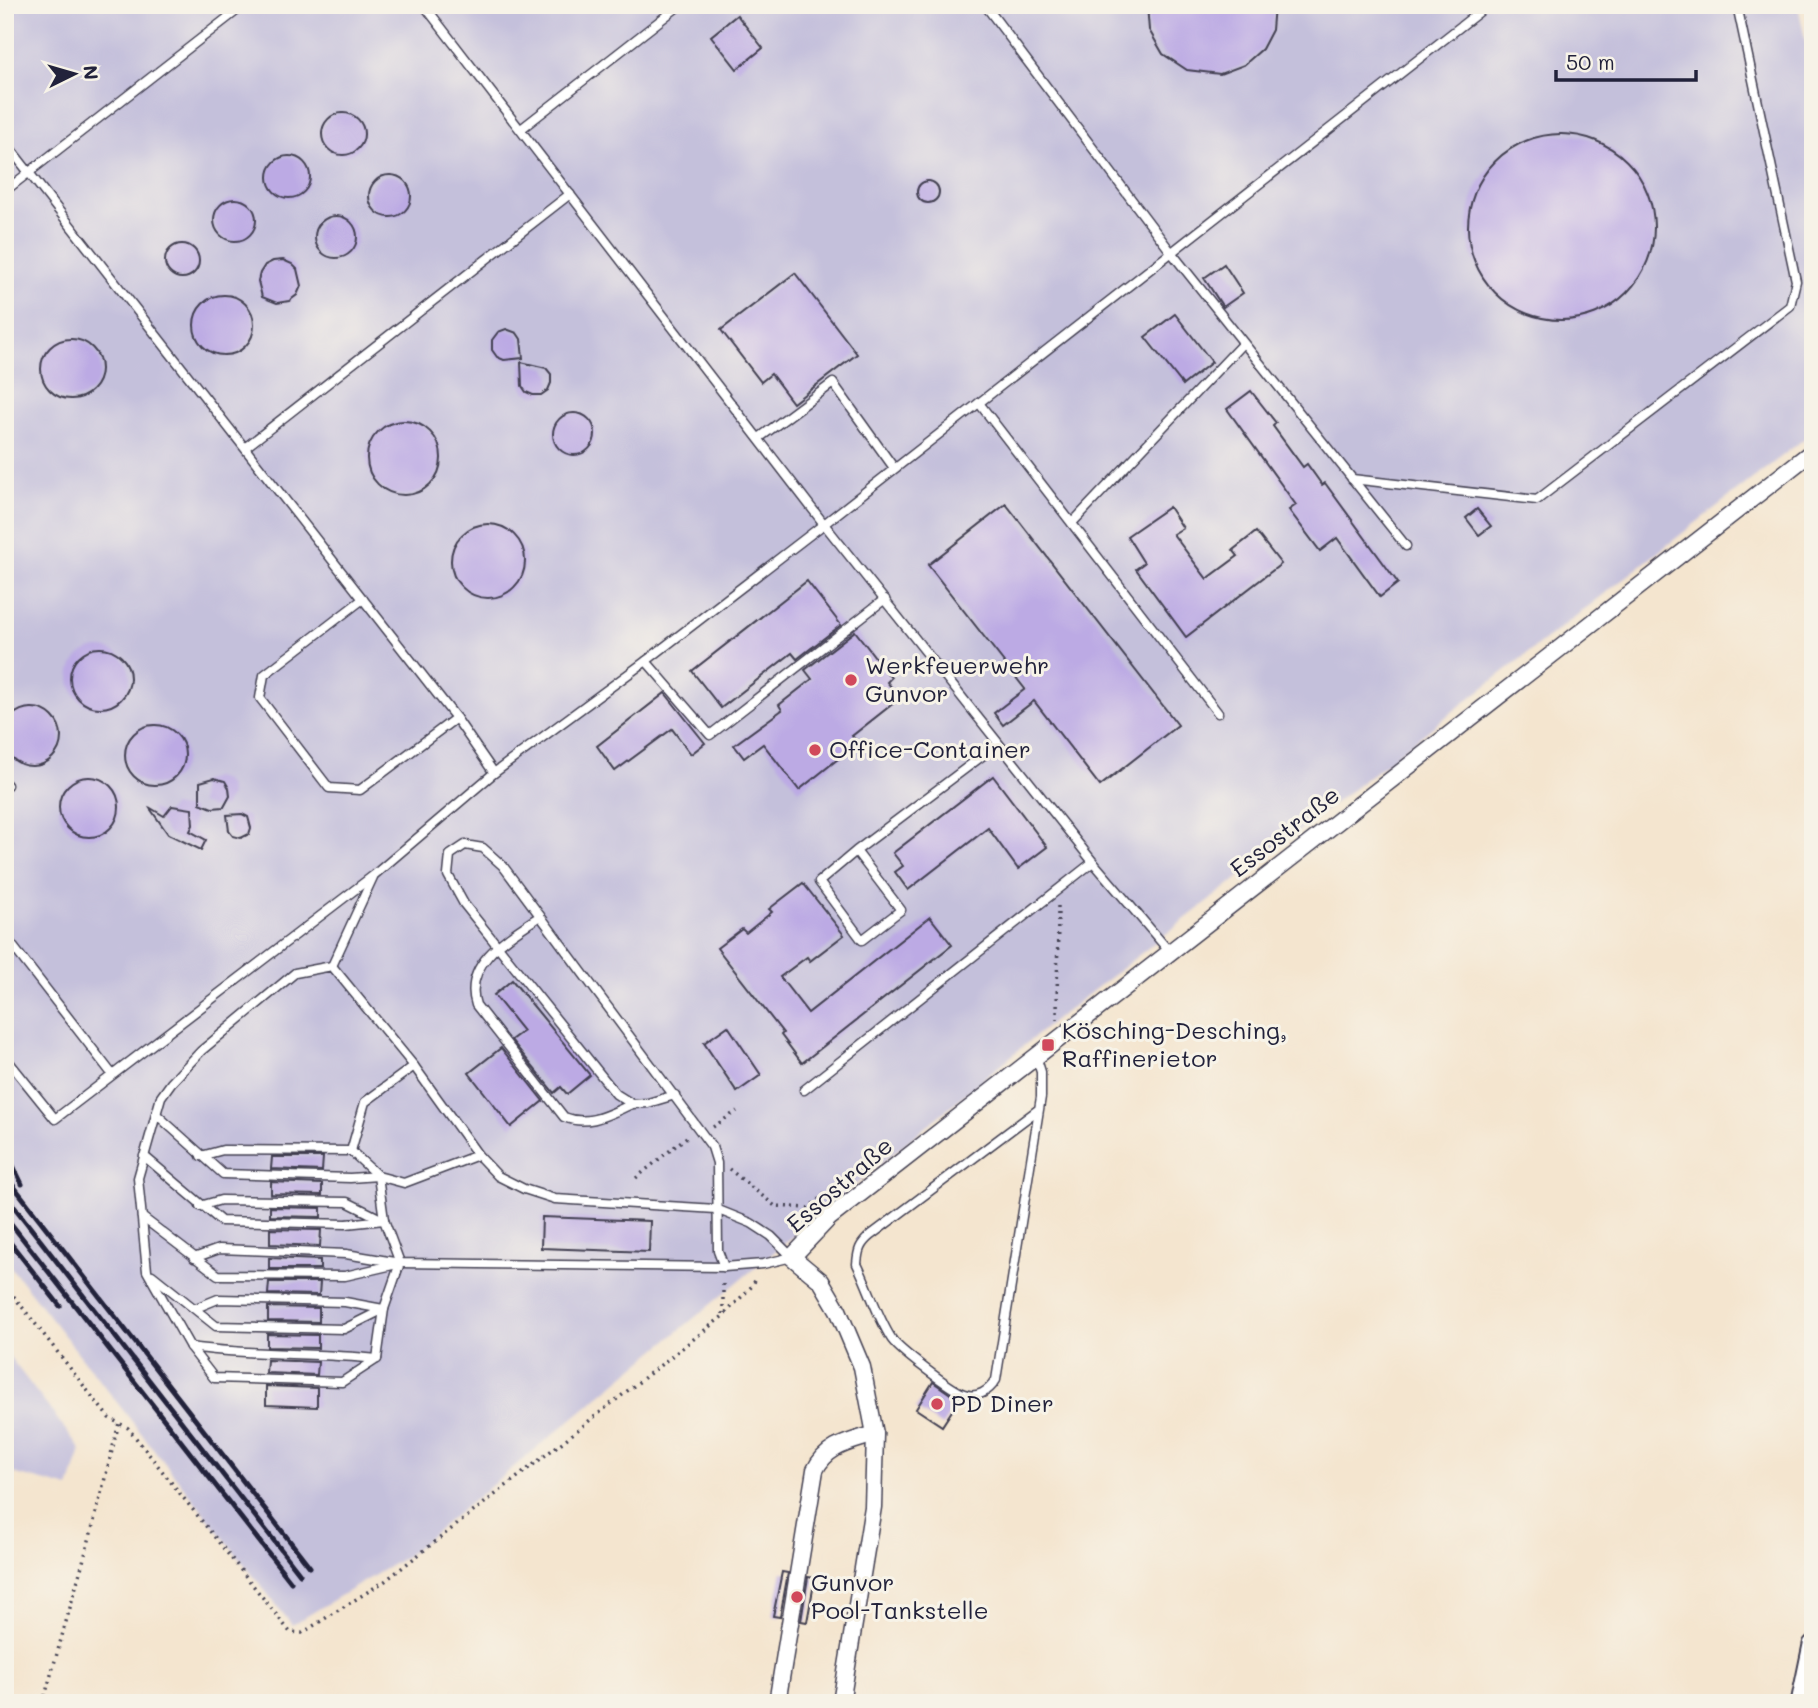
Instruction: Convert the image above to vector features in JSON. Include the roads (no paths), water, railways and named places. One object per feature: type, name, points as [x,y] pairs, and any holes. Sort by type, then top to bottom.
[{"type":"street","name":"Essostraße","points":[[792,1257],[829,1218],[858,1195],[1813,451]]},
{"type":"street","points":[[792,1257],[821,1281],[838,1310],[862,1367],[875,1434],[873,1507],[841,1703]]},
{"type":"street","points":[[776,1703],[814,1470],[830,1449],[875,1434]]},
{"type":"street","points":[[1801,1703],[1813,1645]]},
{"type":"lane","points":[[5,191],[244,5]]},
{"type":"lane","points":[[424,5],[824,524],[1093,862],[1169,951]]},
{"type":"lane","points":[[521,129],[680,5]]},
{"type":"lane","points":[[985,5],[1171,252],[1406,546]]},
{"type":"lane","points":[[5,1057],[55,1119],[374,875],[494,773],[646,661],[824,524],[1488,5]]},
{"type":"lane","points":[[1352,479],[1537,500],[1790,306],[1796,281],[1737,5]]},
{"type":"lane","points":[[5,142],[246,447],[456,718],[494,773]]},
{"type":"lane","points":[[246,447],[570,194]]},
{"type":"lane","points":[[1072,523],[1243,343]]},
{"type":"lane","points":[[759,438],[833,383],[894,468]]},
{"type":"lane","points":[[979,403],[1218,713]]},
{"type":"lane","points":[[363,599],[264,675],[260,698],[329,788],[360,790],[456,718]]},
{"type":"lane","points":[[646,661],[710,735],[885,599]]},
{"type":"lane","points":[[856,851],[901,910],[862,940],[819,882],[856,851],[998,744]]},
{"type":"lane","points":[[632,1104],[616,1094],[464,904],[448,875],[450,855],[465,845],[483,848],[503,866],[712,1147],[717,1163],[718,1251],[724,1267]]},
{"type":"lane","points":[[804,1090],[1093,862]]},
{"type":"lane","points":[[332,966],[374,875]]},
{"type":"lane","points":[[540,916],[497,945],[475,975],[471,992],[476,1005],[564,1117],[577,1122],[592,1121],[632,1104],[649,1103],[675,1095]]},
{"type":"lane","points":[[5,936],[112,1074]]},
{"type":"lane","points":[[332,966],[414,1066],[478,1155],[498,1176],[524,1189],[555,1199],[716,1209],[751,1223],[771,1236],[792,1257]]},
{"type":"lane","points":[[201,1156],[223,1150],[351,1151],[378,1176],[384,1220],[400,1263],[384,1309],[377,1359],[342,1382],[214,1378],[190,1347],[147,1271],[138,1178],[161,1097],[201,1051],[295,973],[332,966]]},
{"type":"lane","points":[[1036,1055],[1041,1072],[1038,1109],[996,1380],[985,1393],[965,1394],[898,1349],[889,1336],[858,1264],[858,1252],[861,1243],[871,1235],[1038,1109]]},
{"type":"lane","points":[[351,1151],[365,1102],[414,1066]]},
{"type":"lane","points":[[156,1114],[223,1174],[350,1178],[378,1176],[404,1183],[478,1155]]},
{"type":"lane","points":[[144,1156],[220,1221],[346,1224],[384,1220]]},
{"type":"lane","points":[[200,1206],[221,1200],[347,1202],[384,1220]]},
{"type":"lane","points":[[142,1217],[218,1275],[345,1276],[400,1263]]},
{"type":"lane","points":[[194,1258],[219,1249],[346,1254],[400,1263],[724,1267],[763,1264],[792,1257]]},
{"type":"lane","points":[[147,1271],[216,1326],[344,1329],[384,1309]]},
{"type":"lane","points":[[196,1308],[218,1299],[345,1302],[384,1309]]},
{"type":"lane","points":[[190,1347],[377,1359]]},
{"type":"railway","points":[[5,1149],[22,1184]]},
{"type":"railway","points":[[5,1175],[310,1567]]},
{"type":"railway","points":[[5,1195],[300,1574]]},
{"type":"railway","points":[[5,1216],[291,1582]]},
{"type":"railway","points":[[5,1236],[60,1306]]},
{"type":"place","name":"Werkfeuerwehr Gunvor","points":[[851,680]]},
{"type":"place","name":"Office-Container","points":[[815,750]]},
{"type":"place","name":"Kösching-Desching, Raffinerietor","points":[[1048,1045]]},
{"type":"place","name":"PD Diner","points":[[937,1404]]},
{"type":"place","name":"Gunvor Pool-Tankstelle","points":[[797,1597]]}]
